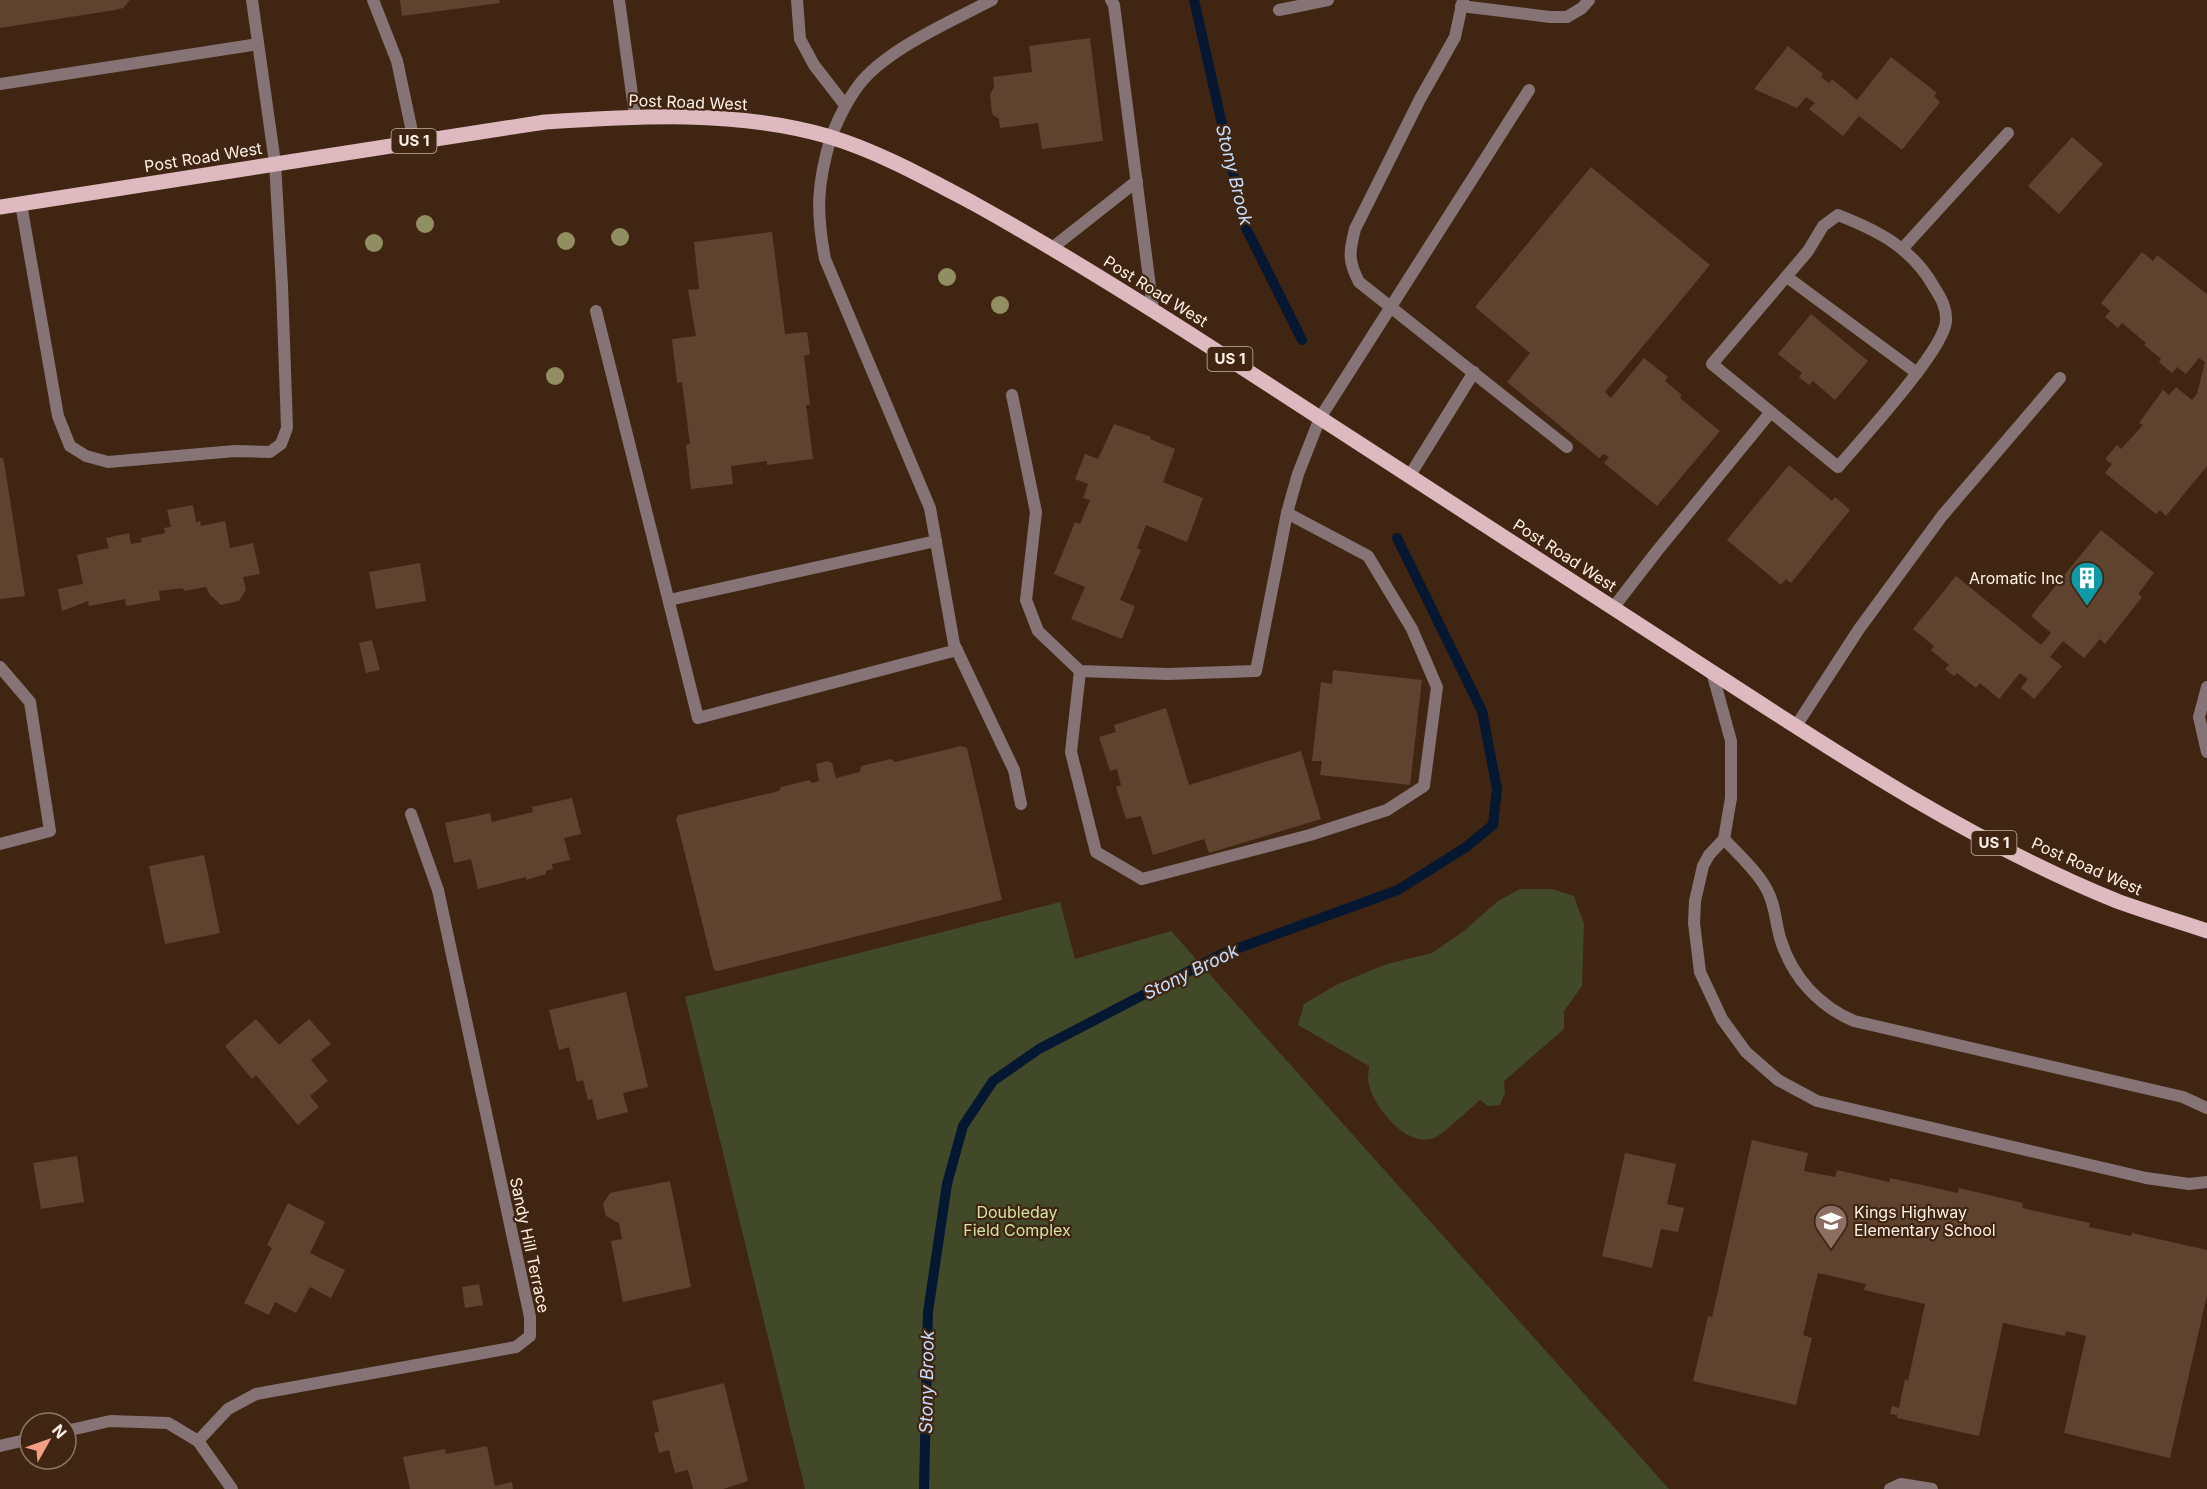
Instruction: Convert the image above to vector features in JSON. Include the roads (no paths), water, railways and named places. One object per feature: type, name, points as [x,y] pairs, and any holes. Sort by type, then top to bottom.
[{"type":"main road","name":"Post Road West","points":[[0,207],[545,122],[635,116],[731,119],[769,123],[831,137],[879,156],[935,183],[1052,248],[1153,310],[1712,672],[1912,798],[2035,864],[2118,901],[2207,931]]},
{"type":"street","points":[[21,204],[58,416],[70,446],[86,456],[108,462],[235,451],[270,452],[281,444],[287,428],[275,163],[252,0]]},
{"type":"street","points":[[374,0],[397,61],[414,141]]},
{"type":"street","points":[[619,0],[635,116]]},
{"type":"street","points":[[797,0],[800,39],[814,65],[845,105]]},
{"type":"street","points":[[992,0],[923,36],[893,55],[863,79],[845,105],[831,137],[823,163],[818,194],[818,225],[825,259],[930,508],[957,650],[1014,770],[1021,804]]},
{"type":"street","points":[[1111,0],[1114,5],[1153,310]]},
{"type":"street","points":[[1279,10],[1328,0]]},
{"type":"street","points":[[1567,447],[1359,282],[1352,268],[1350,251],[1355,230],[1420,99],[1455,37],[1462,3],[1550,17],[1567,17],[1589,0]]},
{"type":"street","points":[[0,84],[258,44]]},
{"type":"street","points":[[1012,395],[1036,512],[1026,600],[1038,631],[1080,671],[1167,674],[1256,671],[1287,513],[1298,474],[1320,418],[1529,90]]},
{"type":"street","points":[[1903,248],[2008,133]]},
{"type":"street","points":[[1052,248],[1137,181]]},
{"type":"street","points":[[1838,215],[1869,227],[1903,248],[1926,272],[1944,304],[1946,322],[1941,336],[1917,373],[1838,467],[1712,364],[1808,251],[1823,226],[1838,215]]},
{"type":"street","points":[[1787,277],[1917,373]]},
{"type":"street","points":[[596,311],[698,718],[957,650]]},
{"type":"street","points":[[1410,475],[1474,372]]},
{"type":"street","points":[[1796,726],[1858,629],[1942,516],[2060,378]]},
{"type":"street","points":[[1613,608],[1770,413]]},
{"type":"street","points":[[1080,671],[1071,752],[1096,852],[1142,879],[1310,835],[1386,810],[1424,786],[1437,687],[1413,629],[1368,556],[1287,513]]},
{"type":"street","points":[[669,600],[936,541]]},
{"type":"street","points":[[0,667],[30,702],[50,831],[0,844]]},
{"type":"street","points":[[1712,672],[1731,741],[1731,798],[1724,839],[1708,855],[1703,866],[1695,901],[1694,923],[1700,972],[1722,1019],[1746,1052],[1778,1080],[1817,1101],[2146,1178],[2189,1184],[2207,1182]]},
{"type":"street","points":[[2207,687],[2199,717],[2207,752]]},
{"type":"street","name":"Sandy Hill Terrace","points":[[198,1441],[228,1409],[256,1394],[516,1347],[530,1336],[530,1317],[438,890],[411,814]]},
{"type":"street","points":[[1724,839],[1766,886],[1773,902],[1780,940],[1800,979],[1813,995],[1840,1015],[1854,1021],[2183,1097],[2207,1108]]},
{"type":"street","points":[[78,1428],[110,1421],[168,1423],[198,1441],[232,1489]]},
{"type":"street","points":[[0,1446],[18,1442]]},
{"type":"street","points":[[1890,1489],[1901,1484],[1932,1489]]},
{"type":"waterway","name":"Stony Brook","points":[[1194,0],[1245,226],[1302,340]]},
{"type":"waterway","name":"Stony Brook","points":[[924,1489],[928,1312],[947,1184],[963,1126],[993,1081],[1039,1049],[1222,954],[1398,890],[1466,847],[1493,825],[1497,789],[1482,711],[1397,538]]},
{"type":"place","name":"Aromatic Inc","points":[[2087,607]]},
{"type":"place","name":"Kings Highway Elementary School","points":[[1831,1250]]},
{"type":"park label","name":"Doubleday Field Complex","points":[[1017,1221]]}]
